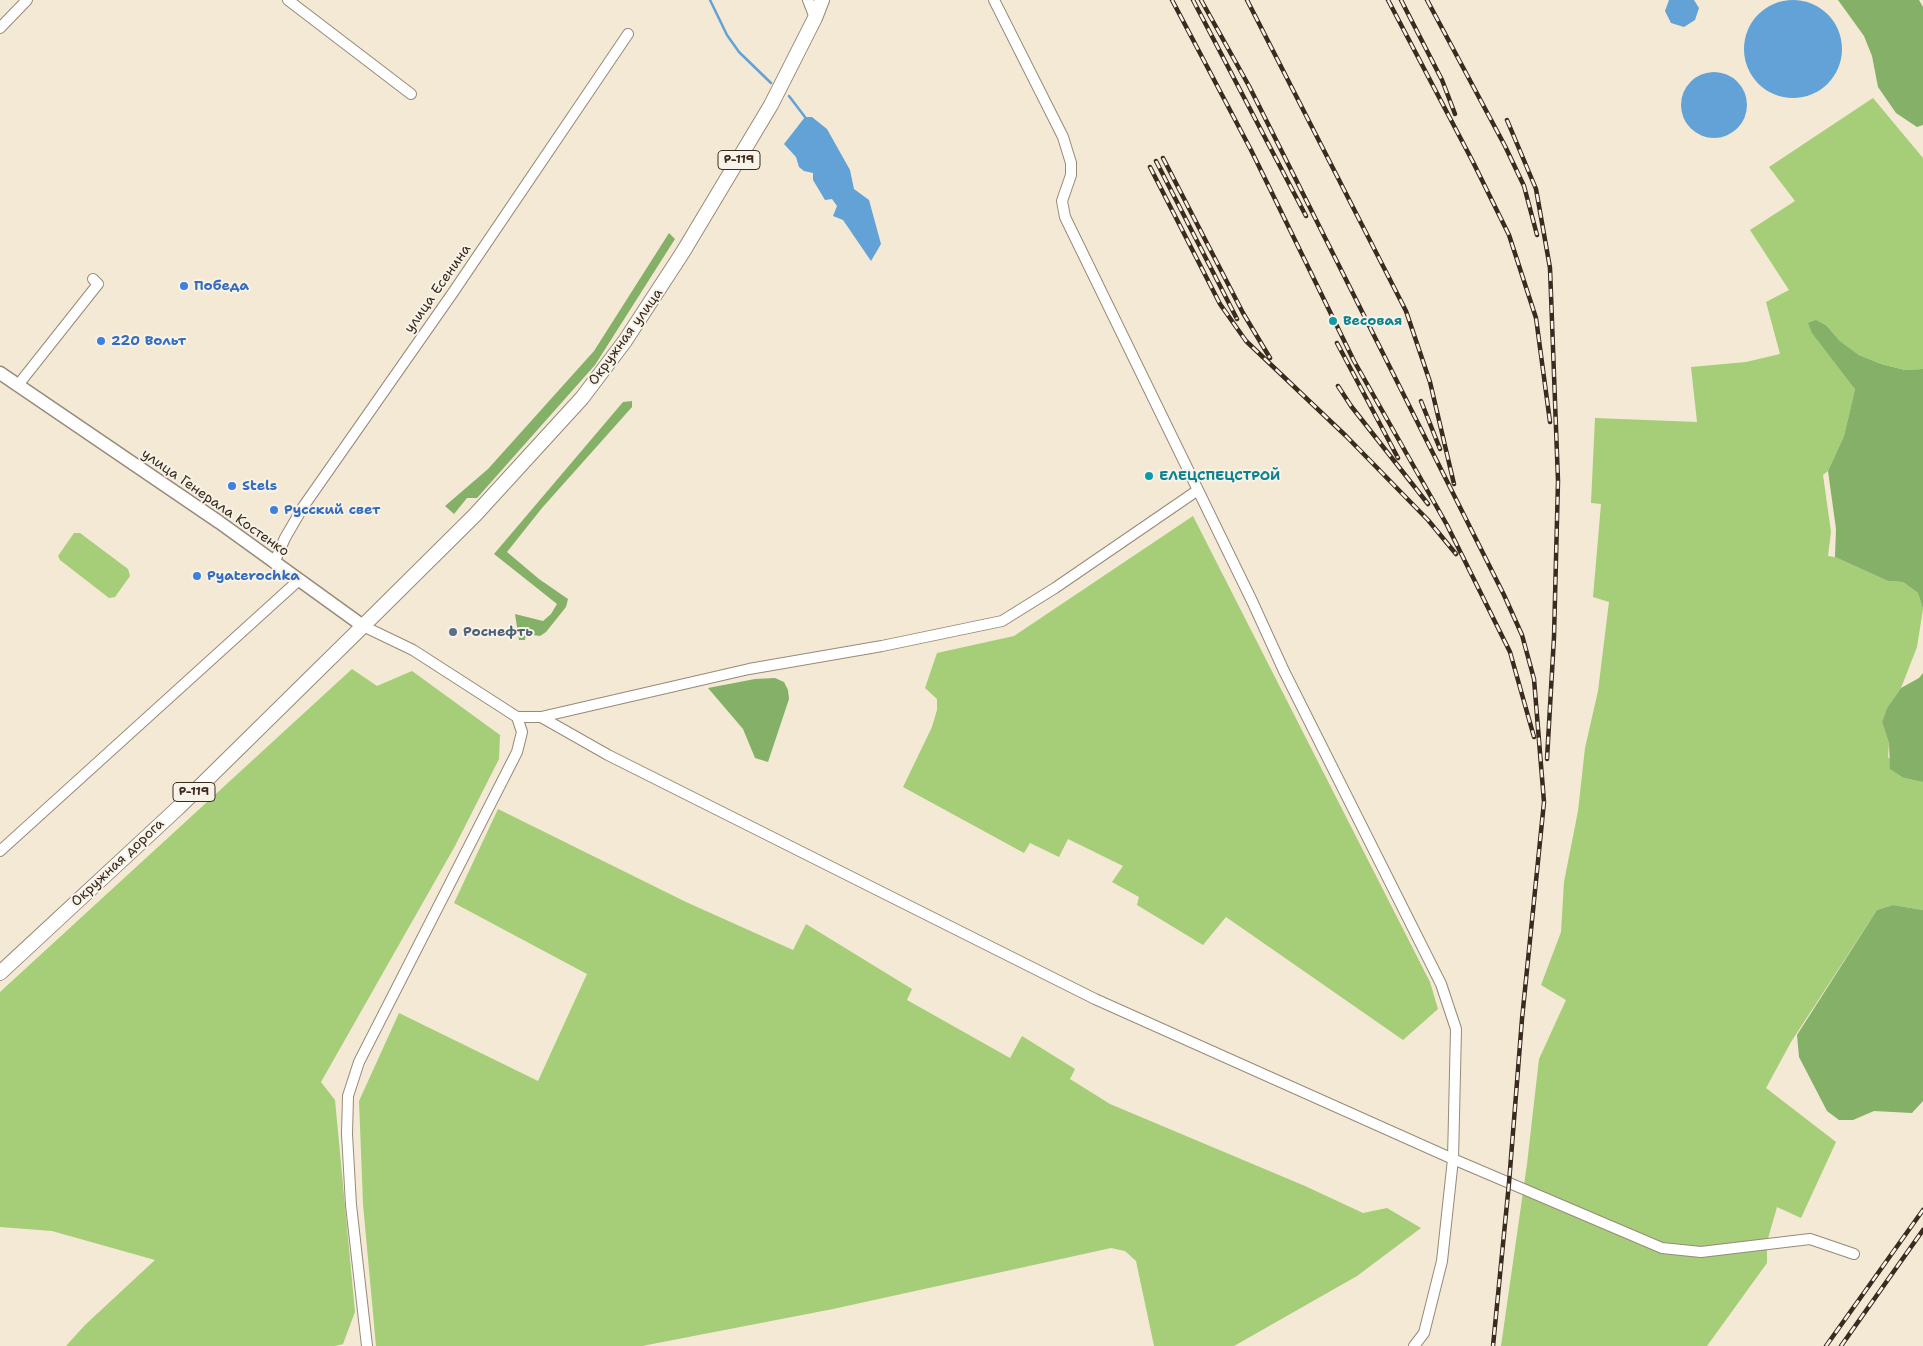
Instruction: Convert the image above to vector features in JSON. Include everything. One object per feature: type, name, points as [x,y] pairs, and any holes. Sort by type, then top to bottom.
[{"type":"highway","name":"Окружная улица","points":[[363,626],[482,508],[582,398],[625,341],[679,260],[771,105],[816,18],[822,0]]},
{"type":"highway","name":"Окружная дорога","points":[[0,973],[179,807],[363,626]]},
{"type":"main road","name":"улица Генерала Костенко","points":[[0,373],[219,522],[363,626]]},
{"type":"street","points":[[0,28],[27,0]]},
{"type":"street","points":[[288,0],[411,94]]},
{"type":"street","points":[[808,0],[816,18]]},
{"type":"street","points":[[994,0],[1063,137],[1071,163],[1070,175],[1062,201],[1065,217],[1284,671],[1441,984],[1456,1029],[1453,1159],[1442,1261],[1424,1333],[1414,1346]]},
{"type":"street","name":"улица Есенина","points":[[274,563],[285,538],[303,507],[452,294],[628,34]]},
{"type":"street","points":[[18,385],[98,284],[94,279]]},
{"type":"street","points":[[367,1346],[351,1205],[347,1134],[348,1096],[359,1062],[517,752],[522,732],[517,717],[541,717],[749,669],[882,646],[1002,621],[1056,588],[1198,490]]},
{"type":"street","points":[[0,852],[299,580]]},
{"type":"street","name":"улица Генерала Костенко","points":[[363,626],[413,650],[517,717]]},
{"type":"street","points":[[541,717],[608,755],[1095,999],[1453,1159],[1662,1248],[1701,1252],[1810,1239],[1854,1254]]},
{"type":"green space","points":[[1838,0],[1919,0],[1923,7],[1923,125],[1917,127],[1896,113],[1878,87],[1872,56],[1864,36]]},
{"type":"green space","points":[[1873,98],[1923,158],[1923,369],[1905,370],[1881,364],[1859,355],[1840,341],[1826,325],[1816,320],[1855,389],[1844,436],[1828,471],[1823,475],[1831,532],[1828,556],[1835,557],[1888,581],[1903,582],[1918,593],[1923,609],[1917,647],[1901,688],[1887,708],[1882,722],[1889,743],[1888,757],[1904,778],[1923,782],[1923,910],[1893,905],[1877,910],[1791,1042],[1766,1088],[1836,1142],[1801,1218],[1777,1207],[1767,1242],[1767,1263],[1707,1346],[1501,1346],[1527,1164],[1539,1059],[1566,1000],[1541,985],[1561,932],[1564,882],[1578,811],[1585,748],[1598,691],[1609,602],[1593,597],[1601,504],[1591,503],[1595,418],[1697,422],[1691,367],[1746,362],[1780,354],[1766,302],[1789,290],[1750,230],[1795,201],[1769,167]]},
{"type":"green space","points":[[669,233],[675,239],[595,365],[477,498],[467,498],[454,514],[445,506],[488,469],[594,351]]},
{"type":"green space","points":[[1816,320],[1826,325],[1840,341],[1859,355],[1881,364],[1905,370],[1923,369],[1923,609],[1918,593],[1903,582],[1888,581],[1835,557],[1836,529],[1828,471],[1844,436],[1855,389],[1812,333],[1808,323]]},
{"type":"green space","points":[[632,401],[632,407],[542,508],[507,552],[539,579],[568,599],[566,607],[546,632],[540,636],[526,634],[525,640],[519,640],[515,614],[543,621],[551,614],[557,604],[494,554],[623,402]]},
{"type":"green space","points":[[1193,516],[1430,982],[1438,1009],[1403,1040],[1226,917],[1203,945],[1137,905],[1139,897],[1112,882],[1123,866],[1068,839],[1059,857],[1030,843],[1024,853],[903,787],[932,727],[937,710],[937,699],[925,688],[937,653],[1014,636]]},
{"type":"green space","points":[[74,533],[80,533],[128,569],[130,576],[115,597],[109,598],[60,560],[58,556]]},
{"type":"green space","points":[[352,669],[377,686],[412,671],[500,735],[499,759],[455,846],[321,1082],[335,1100],[355,1312],[343,1344],[335,1346],[66,1346],[85,1325],[155,1260],[52,1231],[0,1227],[0,992]]},
{"type":"green space","points":[[1923,673],[1923,782],[1904,778],[1890,769],[1889,743],[1882,722],[1887,708],[1901,688],[1919,678]]},
{"type":"green space","points":[[775,678],[784,682],[788,690],[789,699],[768,762],[755,758],[743,729],[708,688],[755,679]]},
{"type":"green space","points":[[498,809],[686,902],[793,950],[806,924],[912,989],[907,1000],[1010,1058],[1022,1036],[1075,1069],[1070,1079],[1110,1104],[1305,1186],[1363,1213],[1387,1208],[1421,1228],[1357,1276],[1234,1346],[1154,1346],[1136,1261],[1125,1251],[1111,1248],[833,1309],[642,1346],[376,1346],[363,1204],[359,1101],[399,1013],[538,1081],[587,974],[454,903]]},
{"type":"green space","points":[[1893,905],[1923,910],[1923,1101],[1912,1113],[1874,1111],[1853,1120],[1839,1120],[1827,1111],[1799,1057],[1797,1035],[1877,910]]},
{"type":"water","points":[[1669,0],[1694,0],[1699,8],[1695,20],[1684,27],[1671,23],[1665,11]]},
{"type":"water","points":[[1783,0],[1803,0],[1812,3],[1828,14],[1839,30],[1842,39],[1842,59],[1839,68],[1828,84],[1812,95],[1803,98],[1783,98],[1766,90],[1752,76],[1744,59],[1744,39],[1752,22],[1766,8]]},
{"type":"water","points":[[1714,72],[1727,75],[1737,82],[1744,92],[1747,105],[1744,118],[1737,128],[1727,135],[1714,138],[1701,135],[1691,128],[1684,118],[1681,105],[1684,92],[1691,82],[1701,75]]},
{"type":"water","points":[[805,117],[812,117],[827,129],[850,170],[854,189],[869,200],[881,244],[871,261],[843,220],[833,216],[837,206],[832,199],[825,200],[813,180],[813,173],[804,171],[799,167],[796,157],[784,144]]},
{"type":"waterway","points":[[710,0],[727,35],[739,52],[771,83]]},
{"type":"waterway","points":[[789,96],[805,117]]},
{"type":"railway","points":[[1172,0],[1251,150],[1354,361],[1447,525],[1510,652],[1534,737]]},
{"type":"railway","points":[[1193,0],[1306,216]]},
{"type":"railway","points":[[1201,0],[1249,86],[1504,595],[1522,635],[1534,679],[1544,802],[1522,1019],[1509,1183],[1493,1346]]},
{"type":"railway","points":[[1247,0],[1406,311],[1430,382],[1454,484]]},
{"type":"railway","points":[[1388,0],[1509,235],[1536,318],[1550,422]]},
{"type":"railway","points":[[1401,0],[1442,80],[1455,114]]},
{"type":"railway","points":[[1427,0],[1505,146],[1524,186],[1537,235]]},
{"type":"railway","points":[[1507,120],[1536,189],[1550,268],[1558,481],[1554,637],[1547,759]]},
{"type":"railway","points":[[1163,158],[1243,313],[1270,358]]},
{"type":"railway","points":[[1156,161],[1237,319]]},
{"type":"railway","points":[[1150,167],[1220,304],[1246,341],[1346,436],[1428,520],[1456,554]]},
{"type":"railway","points":[[1337,343],[1398,458]]},
{"type":"railway","points":[[1338,386],[1351,406],[1428,504]]},
{"type":"railway","points":[[1421,401],[1440,449]]},
{"type":"railway","points":[[1826,1346],[1923,1210]]},
{"type":"railway","points":[[1841,1346],[1923,1230]]},
{"type":"place","name":"Победа","points":[[184,286]]},
{"type":"place","name":"Весовая","points":[[1333,321]]},
{"type":"place","name":"220 Вольт","points":[[101,341]]},
{"type":"place","name":"ЕЛЕЦСПЕЦСТРОЙ","points":[[1149,476]]},
{"type":"place","name":"Stels","points":[[232,486]]},
{"type":"place","name":"Русский свет","points":[[274,510]]},
{"type":"place","name":"Pyaterochka","points":[[197,576]]},
{"type":"place","name":"Роснефть","points":[[453,632]]}]
